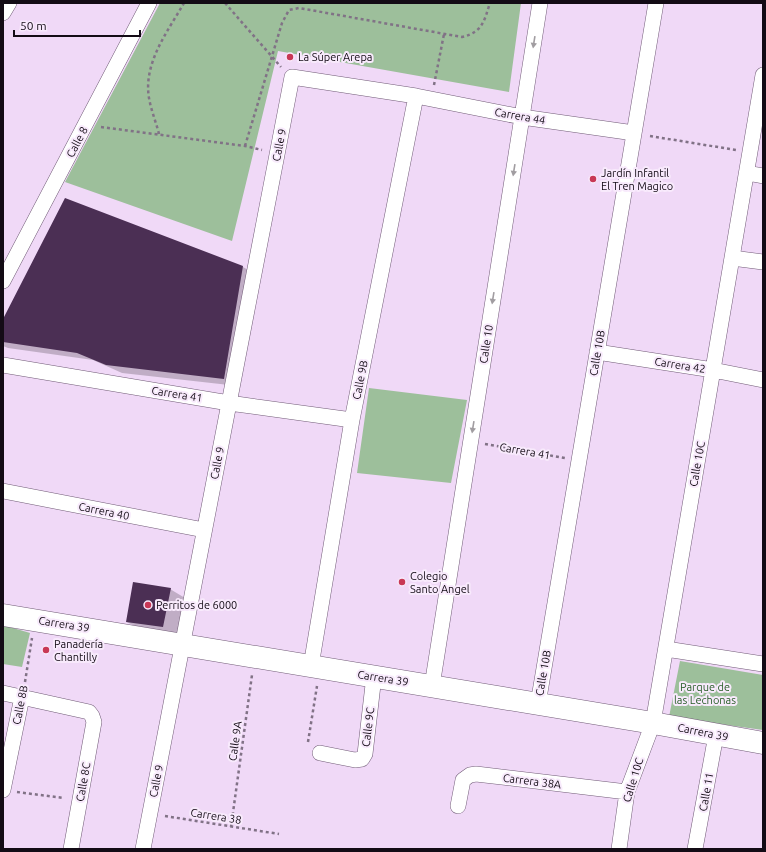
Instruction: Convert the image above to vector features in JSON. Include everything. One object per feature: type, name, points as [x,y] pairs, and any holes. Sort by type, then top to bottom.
[{"type":"street","points":[[3,13],[9,3]]},
{"type":"street","name":"Calle 8","points":[[3,280],[150,3]]},
{"type":"street","name":"Calle 10","points":[[432,686],[540,3]]},
{"type":"street","name":"Calle 10B","points":[[538,704],[656,3]]},
{"type":"street","name":"Calle 10C","points":[[618,849],[627,792],[653,723],[763,75]]},
{"type":"street","name":"Carrera 44","points":[[292,77],[416,96],[522,117],[634,133]]},
{"type":"street","name":"Calle 9","points":[[143,849],[292,77]]},
{"type":"street","name":"Calle 9B","points":[[316,667],[352,420],[416,96]]},
{"type":"street","points":[[746,173],[763,176]]},
{"type":"street","points":[[732,258],[763,262]]},
{"type":"street","name":"Carrera 42","points":[[597,352],[713,370],[763,380]]},
{"type":"street","name":"Carrera 41","points":[[3,365],[229,403],[352,420]]},
{"type":"street","name":"Carrera 40","points":[[3,491],[204,530]]},
{"type":"street","name":"Carrera 39","points":[[3,614],[653,723],[763,743]]},
{"type":"street","points":[[666,649],[763,664]]},
{"type":"street","name":"Calle 9C","points":[[320,753],[355,760],[362,759],[365,754],[374,676]]},
{"type":"street","points":[[3,693],[22,697]]},
{"type":"street","name":"Calle 8C","points":[[22,697],[89,712],[94,722],[71,849]]},
{"type":"street","name":"Calle 8B","points":[[4,790],[22,697]]},
{"type":"street","name":"Calle 11","points":[[695,849],[716,735]]},
{"type":"street","name":"Carrera 38A","points":[[458,806],[464,780],[470,775],[476,774],[627,792]]},
{"type":"path","points":[[159,134],[149,97],[149,74],[154,56],[184,3]]},
{"type":"path","points":[[225,3],[272,59],[292,77]]},
{"type":"path","points":[[245,146],[282,23],[289,10],[299,8],[462,37],[474,34],[483,24],[490,3]]},
{"type":"path","points":[[432,99],[444,34]]},
{"type":"path","points":[[86,126],[245,146],[277,154]]},
{"type":"path","points":[[634,133],[750,152]]},
{"type":"path","name":"Carrera 41","points":[[470,442],[579,460]]},
{"type":"path","name":"Calle 8B","points":[[22,697],[35,620]]},
{"type":"path","name":"Calle 9A","points":[[230,827],[254,656]]},
{"type":"path","points":[[316,667],[307,749],[320,753]]},
{"type":"path","points":[[4,790],[80,800]]},
{"type":"path","name":"Carrera 38","points":[[150,813],[279,834]]},
{"type":"green space","points":[[160,3],[521,3],[509,92],[278,51],[232,241],[65,182]]},
{"type":"green space","points":[[369,388],[467,400],[451,483],[357,473]]},
{"type":"green space","points":[[3,625],[30,633],[22,667],[3,664]]},
{"type":"green space","name":"Parque de las Lechonas","points":[[680,661],[763,675],[763,730],[669,717]]},
{"type":"building","points":[[65,198],[243,266],[224,379],[106,365],[77,353],[3,342],[3,319]]},
{"type":"building","name":"Perritos de 6000","points":[[133,582],[171,588],[163,627],[126,622]]},
{"type":"place","name":"La Súper Arepa","points":[[290,57]]},
{"type":"place","name":"Jardín Infantil El Tren Magico","points":[[593,179]]},
{"type":"place","name":"Colegio Santo Angel","points":[[402,582]]},
{"type":"place","name":"Perritos de 6000","points":[[148,605]]},
{"type":"place","name":"Panadería Chantilly","points":[[46,650]]}]
